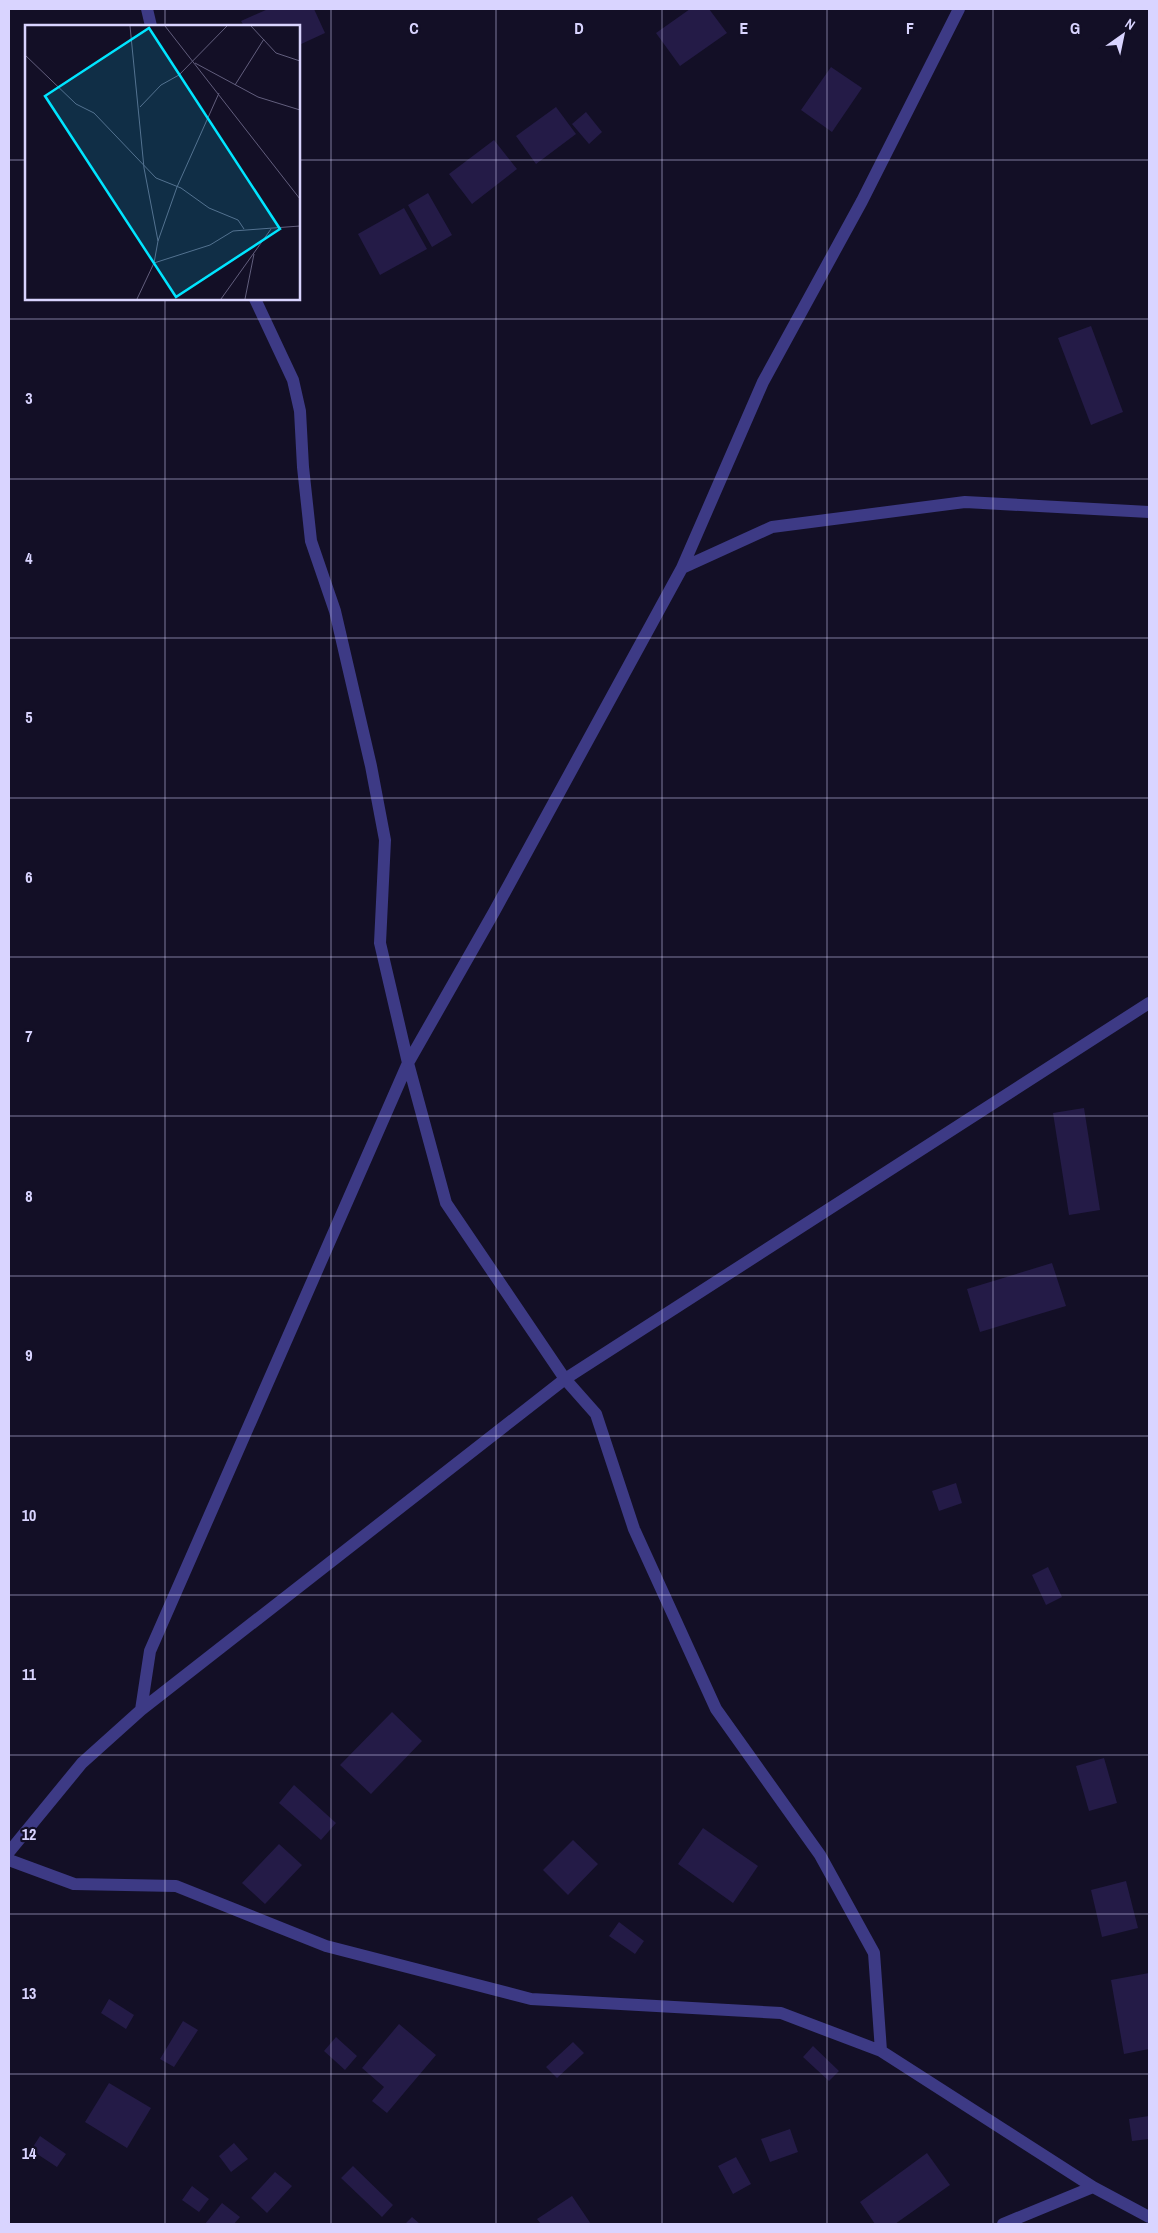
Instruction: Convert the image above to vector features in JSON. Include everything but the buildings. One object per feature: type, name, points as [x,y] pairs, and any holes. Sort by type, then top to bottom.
[{"type":"street","points":[[147,9],[151,25]]},
{"type":"street","points":[[141,1710],[150,1651],[408,1063],[494,912],[682,568],[763,382],[862,201],[959,9]]},
{"type":"street","points":[[255,300],[293,380],[300,411],[303,467],[311,541],[335,612],[371,766],[385,840],[380,943],[408,1063],[446,1203],[565,1379],[596,1414],[634,1529],[716,1709],[820,1855],[874,1953],[882,2051]]},
{"type":"street","points":[[682,568],[772,527],[965,502],[1149,512]]},
{"type":"street","points":[[9,1852],[82,1763],[141,1710],[565,1379],[1149,1003]]},
{"type":"street","points":[[9,1860],[74,1884],[176,1886],[326,1946],[531,1999],[780,2014],[882,2051],[1093,2186],[1149,2217]]},
{"type":"street","points":[[1003,2224],[1093,2186]]}]
